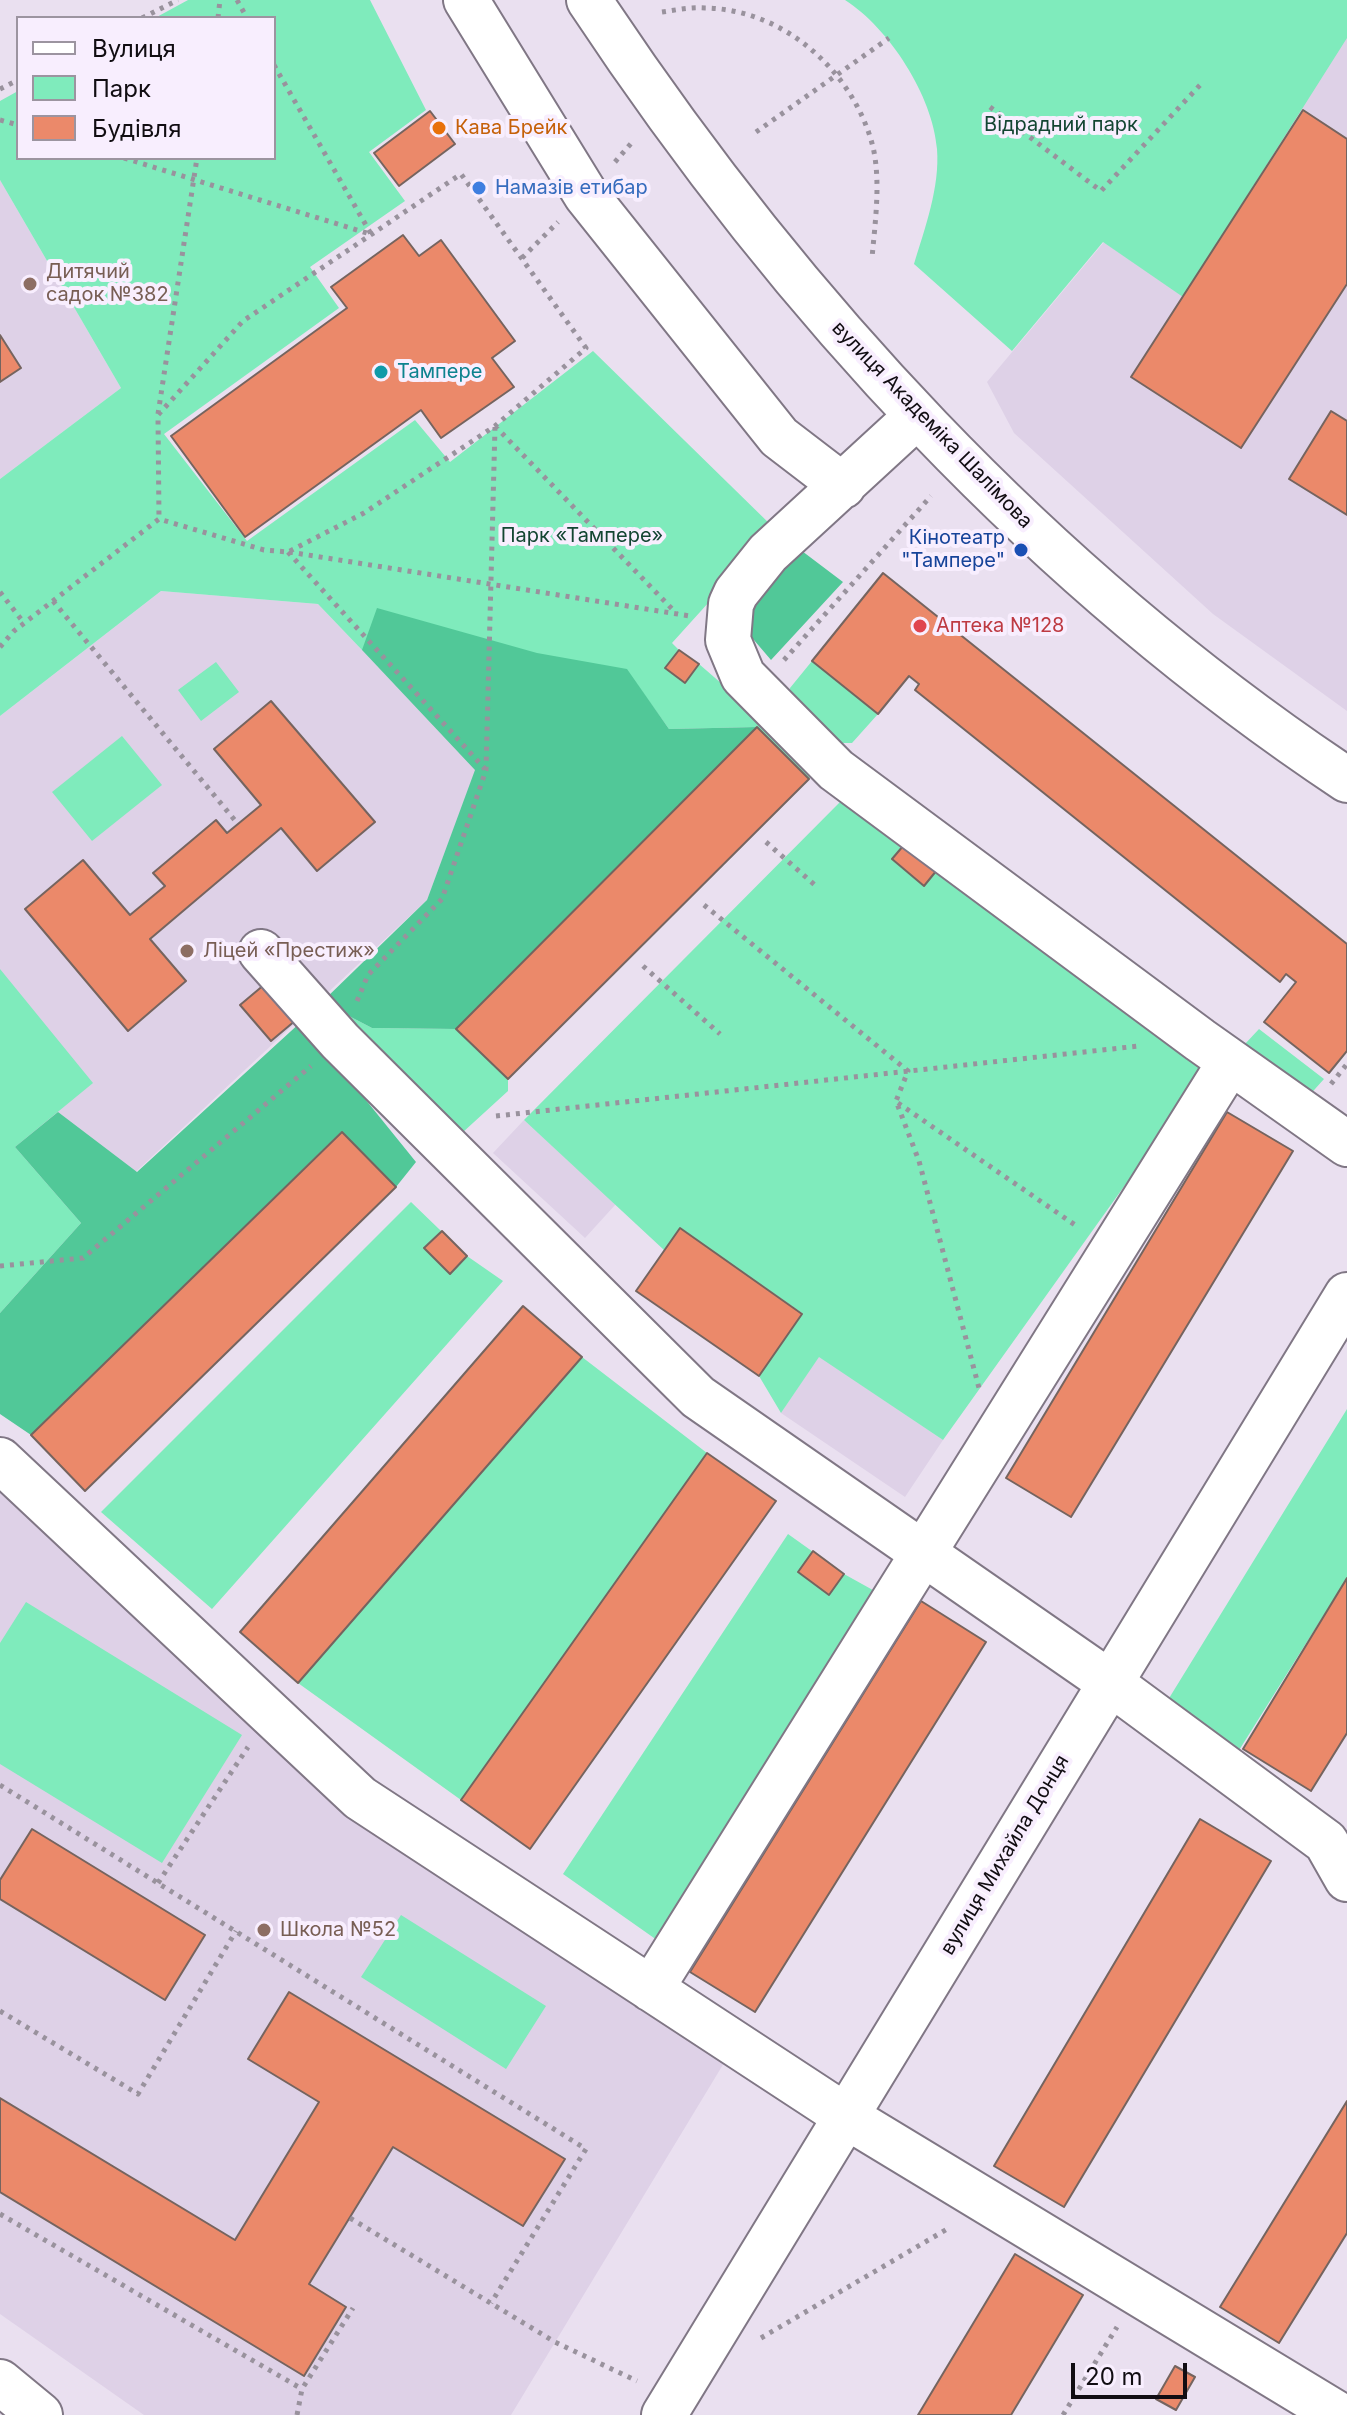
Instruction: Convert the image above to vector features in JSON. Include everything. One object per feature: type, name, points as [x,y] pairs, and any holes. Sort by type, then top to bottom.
[{"type":"street","points":[[466,0],[586,195],[779,437],[843,486]]},
{"type":"street","name":"вулиця Академіка Шалімова","points":[[589,0],[693,147],[811,296],[917,416],[980,481],[1100,592],[1252,717],[1347,780]]},
{"type":"street","name":"вулиця Академіка Шалімова","points":[[611,0],[682,104],[878,348],[976,449],[1114,580],[1261,701],[1347,757]]},
{"type":"street","points":[[917,416],[768,553],[736,593],[728,622],[728,640],[743,676],[836,770],[1215,1051],[1347,1144]]},
{"type":"street","points":[[261,952],[340,1041],[698,1397],[1109,1682],[1326,1842],[1347,1879]]},
{"type":"street","points":[[651,1989],[920,1552],[1112,1249],[1215,1051]]},
{"type":"street","name":"вулиця Михайла Донця","points":[[657,2401],[847,2117],[1347,1295]]},
{"type":"street","points":[[0,1460],[360,1798],[847,2117],[1339,2415]]},
{"type":"street","points":[[0,2382],[40,2415]]},
{"type":"path","points":[[146,16],[178,0]]},
{"type":"path","points":[[662,12],[707,7],[772,22],[825,60],[852,94],[873,148],[877,207],[872,258]]},
{"type":"path","points":[[756,132],[889,38]]},
{"type":"path","points":[[276,69],[371,235]]},
{"type":"path","points":[[990,107],[1101,191],[1201,84]]},
{"type":"path","points":[[131,160],[371,235]]},
{"type":"path","points":[[159,519],[158,415],[197,160]]},
{"type":"path","points":[[158,415],[243,321],[461,174],[586,348],[495,426],[364,513],[288,552]]},
{"type":"path","points":[[0,1266],[83,1258],[340,1041],[368,975],[442,899],[486,770],[495,426]]},
{"type":"path","points":[[495,426],[677,614]]},
{"type":"path","points":[[757,690],[931,496]]},
{"type":"path","points":[[159,519],[264,550],[728,622]]},
{"type":"path","points":[[0,647],[14,631],[159,519]]},
{"type":"path","points":[[288,552],[486,770]]},
{"type":"path","points":[[0,592],[24,623]]},
{"type":"path","points":[[53,601],[238,824]]},
{"type":"path","points":[[0,636],[14,631]]},
{"type":"path","points":[[766,842],[816,886]]},
{"type":"path","points":[[704,905],[908,1071]]},
{"type":"path","points":[[643,966],[720,1034]]},
{"type":"path","points":[[496,1116],[908,1071],[1215,1051]]},
{"type":"path","points":[[908,1071],[896,1101],[919,1161],[992,1439]]},
{"type":"path","points":[[896,1101],[1112,1249]]},
{"type":"path","points":[[158,1883],[252,1740]]},
{"type":"path","points":[[0,1785],[586,2149],[491,2303]]},
{"type":"path","points":[[0,2011],[138,2094],[236,1931]]},
{"type":"path","points":[[760,2339],[990,2204]]},
{"type":"path","points":[[0,2214],[302,2389]]},
{"type":"path","points":[[350,2218],[657,2401]]},
{"type":"path","points":[[1063,2415],[1138,2293]]},
{"type":"path","points":[[297,2415],[302,2389],[353,2308]]},
{"type":"shaded area","points":[[1347,34],[1347,711],[1213,614],[1014,433],[987,382],[1104,242],[1183,296]]},
{"type":"shaded area","name":"Дитячий садок №382","points":[[0,180],[121,388],[0,479]]},
{"type":"shaded area","name":"Ліцей «Престиж»","points":[[161,591],[318,604],[476,769],[427,900],[81,1223],[0,1130],[0,716]]},
{"type":"shaded area","points":[[524,1120],[616,1204],[585,1238],[493,1153]]},
{"type":"shaded area","points":[[819,1356],[943,1440],[905,1497],[781,1413]]},
{"type":"shaded area","name":"Школа №52","points":[[0,1484],[333,1797],[724,2063],[511,2415],[144,2415],[0,2314]]},
{"type":"green space","name":"Парк «Тампере»","points":[[188,0],[370,0],[426,110],[369,152],[405,201],[310,267],[339,308],[164,434],[247,541],[415,420],[450,462],[593,351],[775,529],[672,643],[679,650],[666,669],[685,683],[699,664],[819,768],[809,779],[757,727],[669,729],[636,683],[362,650],[318,604],[161,591],[0,716],[0,479],[121,388],[0,180],[0,101],[16,92],[16,160],[276,160],[276,16],[159,16]]},
{"type":"green space","name":"Відрадний парк","points":[[845,0],[1347,0],[1347,38],[1183,297],[1103,242],[1012,351],[914,264],[936,178],[934,129],[918,86],[906,65],[877,28]]},
{"type":"green space","points":[[798,548],[843,582],[771,660],[742,626],[761,586]]},
{"type":"green space","points":[[377,608],[537,653],[627,669],[669,729],[757,727],[456,1029],[372,1028],[322,1002],[427,900],[475,770],[362,650]]},
{"type":"green space","points":[[812,661],[878,714],[852,743],[840,743],[791,699],[790,688]]},
{"type":"green space","points":[[216,662],[239,692],[201,721],[178,690]]},
{"type":"green space","points":[[122,736],[162,785],[92,841],[52,792]]},
{"type":"green space","points":[[841,801],[1210,1066],[943,1440],[819,1357],[781,1413],[759,1376],[802,1313],[680,1229],[664,1250],[524,1120]]},
{"type":"green space","points":[[0,969],[93,1083],[15,1147],[81,1223],[0,1313]]},
{"type":"green space","points":[[322,1002],[372,1028],[456,1029],[508,1079],[508,1091],[462,1133]]},
{"type":"green space","points":[[302,1021],[416,1162],[396,1187],[341,1132],[31,1435],[0,1414],[0,1313],[81,1223],[15,1147],[58,1112],[137,1172]]},
{"type":"green space","points":[[1259,1029],[1324,1079],[1306,1099],[1245,1055],[1245,1044]]},
{"type":"green space","points":[[411,1202],[467,1256],[503,1281],[212,1609],[101,1512]]},
{"type":"green space","points":[[582,1357],[707,1453],[461,1800],[298,1683]]},
{"type":"green space","points":[[1347,1409],[1347,1578],[1236,1755],[1163,1708]]},
{"type":"green space","points":[[788,1534],[844,1574],[880,1594],[664,1945],[563,1874]]},
{"type":"green space","points":[[26,1602],[242,1735],[162,1863],[0,1764],[0,1643]]},
{"type":"green space","points":[[401,1915],[546,2006],[506,2069],[361,1977]]},
{"type":"building","points":[[1303,110],[1347,139],[1347,284],[1241,448],[1131,377]]},
{"type":"building","points":[[430,111],[455,144],[399,186],[374,153]]},
{"type":"building","name":"Тампере","points":[[403,235],[419,256],[441,240],[515,341],[492,358],[514,387],[441,438],[421,410],[245,537],[171,436],[347,308],[331,287]]},
{"type":"building","points":[[0,335],[21,368],[0,382]]},
{"type":"building","points":[[1331,411],[1347,421],[1347,515],[1289,479]]},
{"type":"building","points":[[883,573],[1347,944],[1347,1051],[1329,1073],[1264,1022],[1296,982],[1286,974],[1280,982],[915,690],[919,684],[909,676],[878,714],[812,661]]},
{"type":"building","points":[[679,650],[699,664],[685,683],[665,668]]},
{"type":"building","points":[[271,701],[375,822],[317,871],[281,828],[150,939],[186,981],[128,1031],[25,909],[83,860],[130,915],[165,886],[153,873],[216,820],[227,833],[261,805],[214,749]]},
{"type":"building","points":[[757,727],[809,779],[508,1079],[456,1029]]},
{"type":"building","points":[[909,839],[941,865],[924,886],[892,859]]},
{"type":"building","points":[[265,984],[296,1020],[271,1041],[240,1005]]},
{"type":"building","points":[[1227,1112],[1293,1151],[1071,1517],[1006,1478]]},
{"type":"building","points":[[342,1132],[396,1187],[85,1491],[31,1435]]},
{"type":"building","points":[[680,1228],[802,1314],[759,1376],[636,1291]]},
{"type":"building","points":[[442,1231],[467,1256],[450,1274],[424,1248]]},
{"type":"building","points":[[523,1306],[582,1357],[298,1683],[240,1632]]},
{"type":"building","points":[[707,1453],[776,1501],[530,1849],[461,1800]]},
{"type":"building","points":[[813,1551],[844,1574],[829,1595],[798,1572]]},
{"type":"building","points":[[1347,1578],[1347,1733],[1311,1791],[1243,1749]]},
{"type":"building","points":[[921,1601],[986,1642],[755,2012],[690,1972]]},
{"type":"building","points":[[1200,1819],[1271,1861],[1064,2207],[994,2166]]},
{"type":"building","points":[[32,1829],[205,1935],[165,2000],[0,1899],[0,1880]]},
{"type":"building","points":[[289,1992],[565,2159],[523,2226],[393,2147],[309,2284],[346,2307],[304,2376],[0,2192],[0,2098],[235,2240],[319,2102],[248,2059]]},
{"type":"building","points":[[1347,2101],[1347,2233],[1279,2343],[1220,2307]]},
{"type":"building","points":[[1015,2254],[1083,2295],[1011,2415],[918,2415]]},
{"type":"building","points":[[1175,2366],[1195,2377],[1176,2410],[1156,2399]]},
{"type":"place","name":"Кава Брейк","points":[[439,128]]},
{"type":"place","name":"Намазів етибар","points":[[479,188]]},
{"type":"place","name":"Дитячий садок №382","points":[[30,284]]},
{"type":"place","name":"Тампере","points":[[381,372]]},
{"type":"place","name":"Кінотеатр \"Тампере\"","points":[[1021,550]]},
{"type":"place","name":"Аптека №128","points":[[920,626]]},
{"type":"place","name":"Ліцей «Престиж»","points":[[187,951]]},
{"type":"place","name":"Школа №52","points":[[264,1930]]}]
